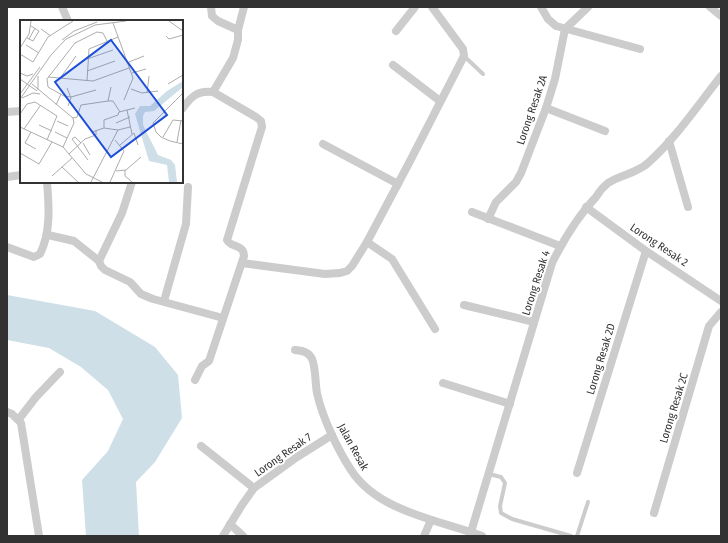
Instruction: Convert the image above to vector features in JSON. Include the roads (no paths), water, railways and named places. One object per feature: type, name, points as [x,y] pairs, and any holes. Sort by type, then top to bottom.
[{"type":"street","points":[[62,7],[68,20]]},
{"type":"street","points":[[211,7],[212,16],[218,21],[238,30]]},
{"type":"street","points":[[213,92],[233,58],[244,7]]},
{"type":"street","points":[[396,31],[415,7]]},
{"type":"street","points":[[242,263],[318,273],[340,273],[346,271],[352,266],[367,242],[398,184],[464,56],[463,49],[432,7]]},
{"type":"street","points":[[541,7],[548,19],[556,26],[640,49]]},
{"type":"street","points":[[564,29],[588,7]]},
{"type":"street","points":[[710,7],[721,16]]},
{"type":"street","name":"Lorong Resak 2A","points":[[488,219],[496,202],[516,182],[521,173],[546,108],[555,79],[564,29]]},
{"type":"street","points":[[393,65],[440,102]]},
{"type":"street","name":"Lorong Resak 4","points":[[471,532],[552,263],[560,246],[586,207],[606,184],[620,176],[634,172],[648,164],[669,141],[721,76]]},
{"type":"street","points":[[183,108],[191,97],[206,91],[213,92],[262,121],[262,127],[250,168],[227,240],[230,244],[243,250],[244,256],[210,361],[202,366],[195,380]]},
{"type":"street","points":[[546,108],[605,130]]},
{"type":"street","points":[[7,112],[20,111]]},
{"type":"street","points":[[669,141],[688,207]]},
{"type":"street","points":[[323,144],[398,184]]},
{"type":"street","points":[[7,178],[20,175]]},
{"type":"street","points":[[7,248],[34,257],[40,254],[48,235],[47,183]]},
{"type":"street","points":[[99,260],[122,213],[132,183]]},
{"type":"street","points":[[164,301],[186,224],[188,187]]},
{"type":"street","name":"Lorong Resak 2","points":[[586,207],[646,251],[721,301]]},
{"type":"street","points":[[472,212],[560,246]]},
{"type":"street","points":[[48,235],[74,241],[99,260],[101,266],[105,270],[130,282],[141,294],[153,299],[223,318]]},
{"type":"street","points":[[367,242],[392,259],[435,329]]},
{"type":"street","name":"Lorong Resak 2D","points":[[577,473],[646,251]]},
{"type":"street","points":[[464,305],[534,322]]},
{"type":"street","name":"Lorong Resak 2C","points":[[654,513],[710,326],[713,320],[721,312]]},
{"type":"street","name":"Jalan Resak","points":[[295,350],[307,352],[312,358],[317,393],[332,435],[352,472],[363,484],[388,503],[431,520],[482,536]]},
{"type":"street","points":[[19,419],[36,397],[60,372]]},
{"type":"street","points":[[443,383],[510,404]]},
{"type":"street","points":[[7,412],[19,419],[22,423],[39,536]]},
{"type":"street","name":"Lorong Resak 7","points":[[223,536],[254,488],[297,457],[332,435]]},
{"type":"street","points":[[201,446],[254,488]]},
{"type":"street","points":[[424,536],[431,520]]},
{"type":"street","points":[[230,524],[243,536]]},
{"type":"lane","points":[[464,56],[483,74]]},
{"type":"lane","points":[[489,474],[502,477],[505,482],[500,506],[502,513],[512,519],[571,536]]},
{"type":"lane","points":[[577,536],[588,502]]}]
